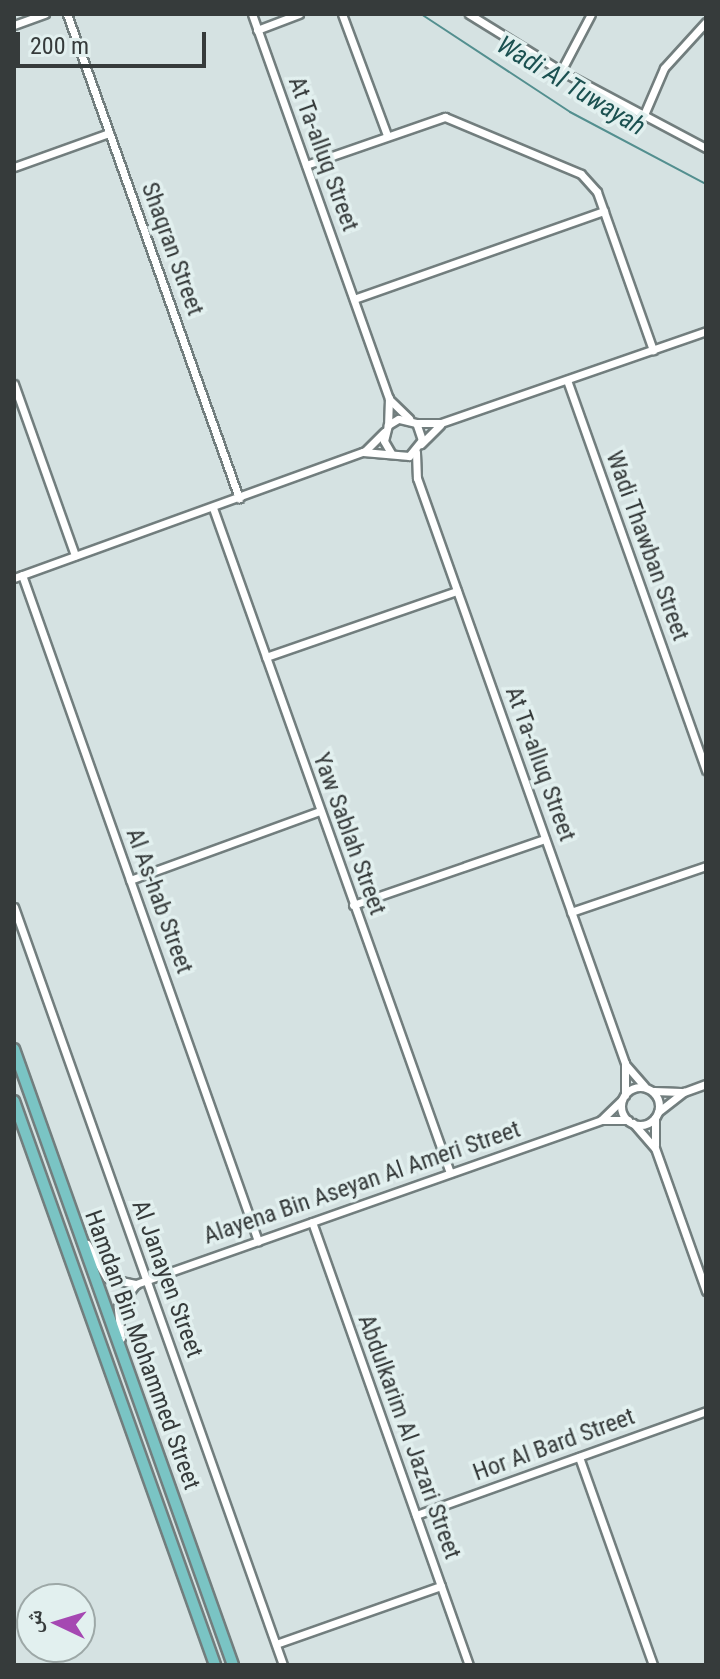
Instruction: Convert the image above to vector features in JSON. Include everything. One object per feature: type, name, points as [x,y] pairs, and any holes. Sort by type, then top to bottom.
[{"type":"main road","name":"Hamdan Bin Mohammed Street","points":[[14,1049],[233,1665]]},
{"type":"main road","name":"Hamdan Bin Mohammed Street","points":[[14,1101],[215,1665]]},
{"type":"street","points":[[14,25],[45,14]]},
{"type":"street","name":"Shaqran Street","points":[[67,14],[239,498]]},
{"type":"street","name":"At Ta-alluq Street","points":[[252,14],[389,398],[386,428]]},
{"type":"street","points":[[257,30],[299,14]]},
{"type":"street","points":[[342,14],[387,135]]},
{"type":"street","points":[[469,14],[561,71],[706,148]]},
{"type":"street","points":[[561,71],[591,14]]},
{"type":"street","points":[[643,117],[664,68],[706,22]]},
{"type":"street","points":[[306,165],[435,118],[454,120],[585,177],[604,211],[653,350]]},
{"type":"street","points":[[14,167],[109,133]]},
{"type":"street","points":[[354,299],[604,211]]},
{"type":"street","points":[[18,577],[363,452],[386,428],[413,421],[441,423],[706,331]]},
{"type":"street","name":"Wadi Thawban Street","points":[[567,380],[706,770]]},
{"type":"street","points":[[14,384],[75,555]]},
{"type":"street","name":"At Ta-alluq Street","points":[[389,398],[413,421]]},
{"type":"street","points":[[413,421],[421,444]]},
{"type":"street","points":[[363,452],[394,455],[416,452],[441,423]]},
{"type":"street","points":[[386,428],[394,455]]},
{"type":"street","name":"At Ta-alluq Street","points":[[416,452],[417,478],[625,1063],[624,1096],[631,1122]]},
{"type":"street","name":"At Ta-alluq Street","points":[[394,455],[417,478]]},
{"type":"street","name":"Yaw Sablah Street","points":[[213,508],[450,1173]]},
{"type":"street","name":"Al As-hab Street","points":[[18,577],[258,1241]]},
{"type":"street","points":[[266,657],[457,591]]},
{"type":"street","points":[[695,739],[706,736]]},
{"type":"street","points":[[130,880],[320,811]]},
{"type":"street","points":[[353,905],[545,839]]},
{"type":"street","points":[[571,912],[706,866]]},
{"type":"street","name":"Al Janayen Street","points":[[14,907],[283,1665]]},
{"type":"street","name":"At Ta-alluq Street","points":[[625,1063],[649,1089]]},
{"type":"street","points":[[657,1115],[684,1092],[706,1084]]},
{"type":"street","points":[[624,1096],[649,1089],[684,1092]]},
{"type":"street","points":[[649,1089],[657,1115],[655,1148]]},
{"type":"street","name":"Alayena Bin Aseyan Al Ameri Street","points":[[601,1120],[624,1096]]},
{"type":"street","name":"Alayena Bin Aseyan Al Ameri Street","points":[[136,1284],[601,1120],[631,1122],[657,1115]]},
{"type":"street","points":[[631,1122],[655,1148],[706,1291]]},
{"type":"street","name":"Abdulkarim Al Jazari Street","points":[[312,1222],[469,1665]]},
{"type":"street","points":[[79,1232],[107,1278],[136,1284]]},
{"type":"street","points":[[127,1368],[117,1312],[121,1298],[136,1284]]},
{"type":"street","name":"Hor Al Bard Street","points":[[416,1515],[706,1411]]},
{"type":"street","points":[[579,1457],[653,1665]]},
{"type":"street","points":[[276,1644],[441,1586]]},
{"type":"waterway","name":"Wadi Al Tuwayah","points":[[421,14],[570,112],[706,184]]}]
